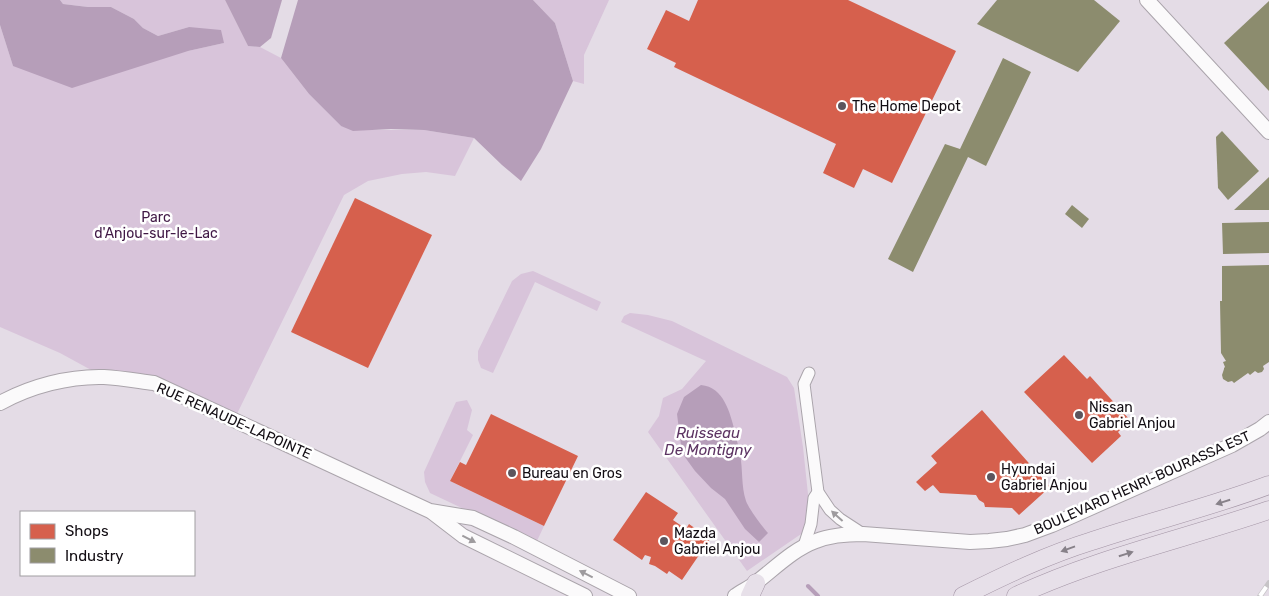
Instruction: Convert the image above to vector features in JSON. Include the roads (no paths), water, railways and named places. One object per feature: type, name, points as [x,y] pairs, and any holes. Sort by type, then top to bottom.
[{"type":"main road","name":"BOULEVARD HENRI-BOURASSA EST","points":[[963,596],[1031,563],[1059,552],[1124,530],[1232,499],[1269,485]]},
{"type":"main road","points":[[1016,596],[1075,570],[1269,510]]},
{"type":"street","points":[[1147,0],[1269,132]]},
{"type":"street","points":[[809,373],[804,384],[818,492],[830,510],[863,534]]},
{"type":"street","name":"RUE RENAUDE-LAPOINTE","points":[[0,403],[28,390],[50,383],[77,378],[104,377],[154,384],[398,498],[430,511],[473,518],[630,596]]},
{"type":"street","name":"BOULEVARD HENRI-BOURASSA EST","points":[[735,596],[750,592],[778,564],[804,546],[817,540],[845,534],[970,542],[1025,536],[1232,445],[1269,422]]},
{"type":"street","points":[[804,546],[811,524],[814,498],[818,492]]},
{"type":"street","name":"RUE RENAUDE-LAPOINTE","points":[[430,511],[463,536],[585,596]]},
{"type":"water","points":[[0,0],[60,0],[63,4],[111,7],[134,19],[143,28],[158,36],[189,27],[221,30],[224,43],[188,51],[72,88],[13,66],[0,25]]},
{"type":"water","points":[[225,0],[282,0],[271,38],[260,47],[248,46]]},
{"type":"water","points":[[298,0],[533,0],[555,23],[573,81],[541,149],[521,181],[474,138],[424,130],[353,131],[341,126],[309,94],[281,58]]},
{"type":"water","name":"Ruisseau De Montigny","points":[[701,385],[709,387],[721,396],[728,409],[740,451],[743,489],[746,501],[768,533],[759,542],[745,529],[725,499],[711,488],[695,471],[682,453],[677,414],[684,397]]},
{"type":"waterway","name":"Ruisseau De Montigny","points":[[808,586],[818,596]]},
{"type":"railway","points":[[1260,596],[1269,583]]},
{"type":"place","name":"The Home Depot","points":[[842,106]]},
{"type":"place","name":"Nissan Gabriel Anjou","points":[[1079,415]]},
{"type":"place","name":"Bureau en Gros","points":[[512,473]]},
{"type":"place","name":"Hyundai Gabriel Anjou","points":[[991,477]]},
{"type":"place","name":"Mazda Gabriel Anjou","points":[[664,541]]},
{"type":"park label","name":"Parc d'Anjou-sur-le-Lac","points":[[156,226]]}]
